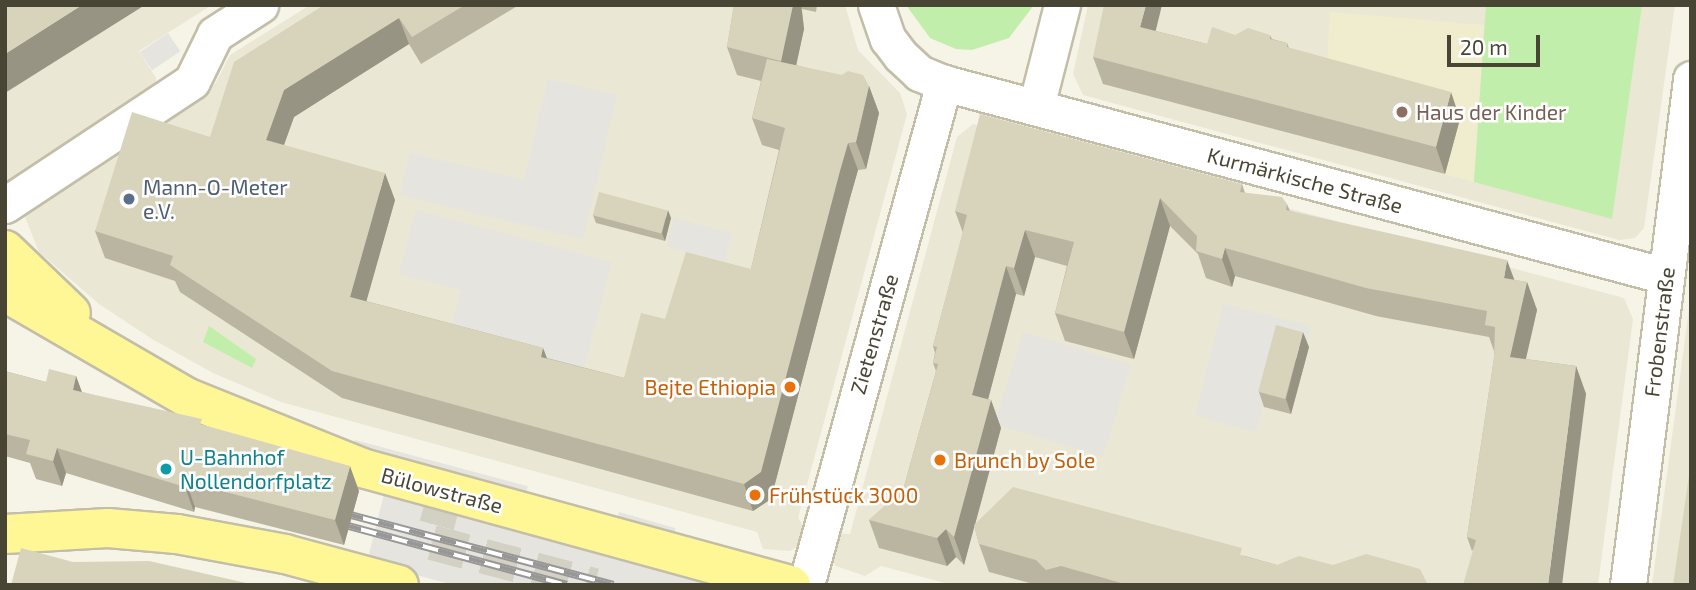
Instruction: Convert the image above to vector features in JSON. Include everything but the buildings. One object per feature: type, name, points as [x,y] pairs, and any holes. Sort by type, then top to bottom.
[{"type":"main road","name":"Bülowstraße","points":[[5,250],[110,352]]},
{"type":"main road","name":"Bülowstraße","points":[[5,292],[226,416],[362,468],[791,585]]},
{"type":"main road","points":[[5,534],[108,528],[177,534],[285,554],[399,585]]},
{"type":"street","points":[[5,205],[192,81],[215,34],[260,5]]},
{"type":"street","name":"Kurmärkische Straße","points":[[876,5],[888,39],[901,56],[919,73],[944,83],[1666,276]]},
{"type":"street","points":[[1036,107],[1062,5]]},
{"type":"street","name":"Frobenstraße","points":[[1628,585],[1691,79]]},
{"type":"street","name":"Zietenstraße","points":[[806,585],[944,83]]},
{"type":"shaded area","points":[[5,5],[212,5],[139,51],[156,78],[156,88],[5,192]]},
{"type":"shaded area","points":[[310,5],[845,5],[858,50],[900,93],[907,114],[798,518],[804,527],[798,546],[790,551],[763,549],[757,532],[281,402],[213,373],[152,339],[99,304],[39,252],[25,217],[39,194],[215,84],[230,55]]},
{"type":"shaded area","points":[[1088,5],[1675,5],[1644,228],[1635,238],[1619,240],[1083,95],[1073,74]]},
{"type":"shaded area","name":"Haus der Kinder","points":[[1330,12],[1484,25],[1474,182],[1323,142]]},
{"type":"shaded area","points":[[168,33],[180,51],[152,70],[140,52]]},
{"type":"shaded area","points":[[548,79],[617,95],[583,239],[400,195],[410,153],[524,180]]},
{"type":"shaded area","points":[[973,124],[1624,298],[1633,319],[1598,585],[953,585],[881,566],[865,576],[836,566],[828,554],[832,533],[850,534],[957,137]]},
{"type":"shaded area","points":[[416,210],[612,262],[583,371],[449,336],[461,290],[399,274]]},
{"type":"shaded area","points":[[674,218],[732,234],[724,262],[666,246]]},
{"type":"shaded area","points":[[1691,293],[1691,585],[1652,585],[1680,377]]},
{"type":"shaded area","points":[[1223,304],[1311,326],[1307,343],[1280,337],[1256,432],[1195,416]]},
{"type":"shaded area","points":[[1023,332],[1131,365],[1103,457],[995,424]]},
{"type":"shaded area","points":[[355,440],[528,486],[525,496],[352,450]]},
{"type":"shaded area","points":[[385,490],[736,585],[454,585],[367,562]]},
{"type":"shaded area","points":[[619,512],[676,528],[673,537],[617,521]]},
{"type":"green space","points":[[906,5],[1034,5],[1009,38],[972,50],[956,49],[930,38]]},
{"type":"green space","points":[[1486,5],[1642,5],[1612,219],[1474,182]]},
{"type":"green space","points":[[209,326],[256,359],[252,368],[203,342]]},
{"type":"tunnel","points":[[446,491],[432,542],[594,585]]},
{"type":"railway","points":[[332,510],[613,585]]},
{"type":"railway","points":[[330,521],[567,585]]},
{"type":"place","name":"Haus der Kinder","points":[[1402,112]]},
{"type":"place","name":"Mann-O-Meter e.V.","points":[[129,199]]},
{"type":"place","name":"Bejte Ethiopia","points":[[790,387]]},
{"type":"place","name":"Brunch by Sole","points":[[940,460]]},
{"type":"place","name":"U-Bahnhof Nollendorfplatz","points":[[166,469]]},
{"type":"place","name":"Frühstück 3000","points":[[755,495]]}]
